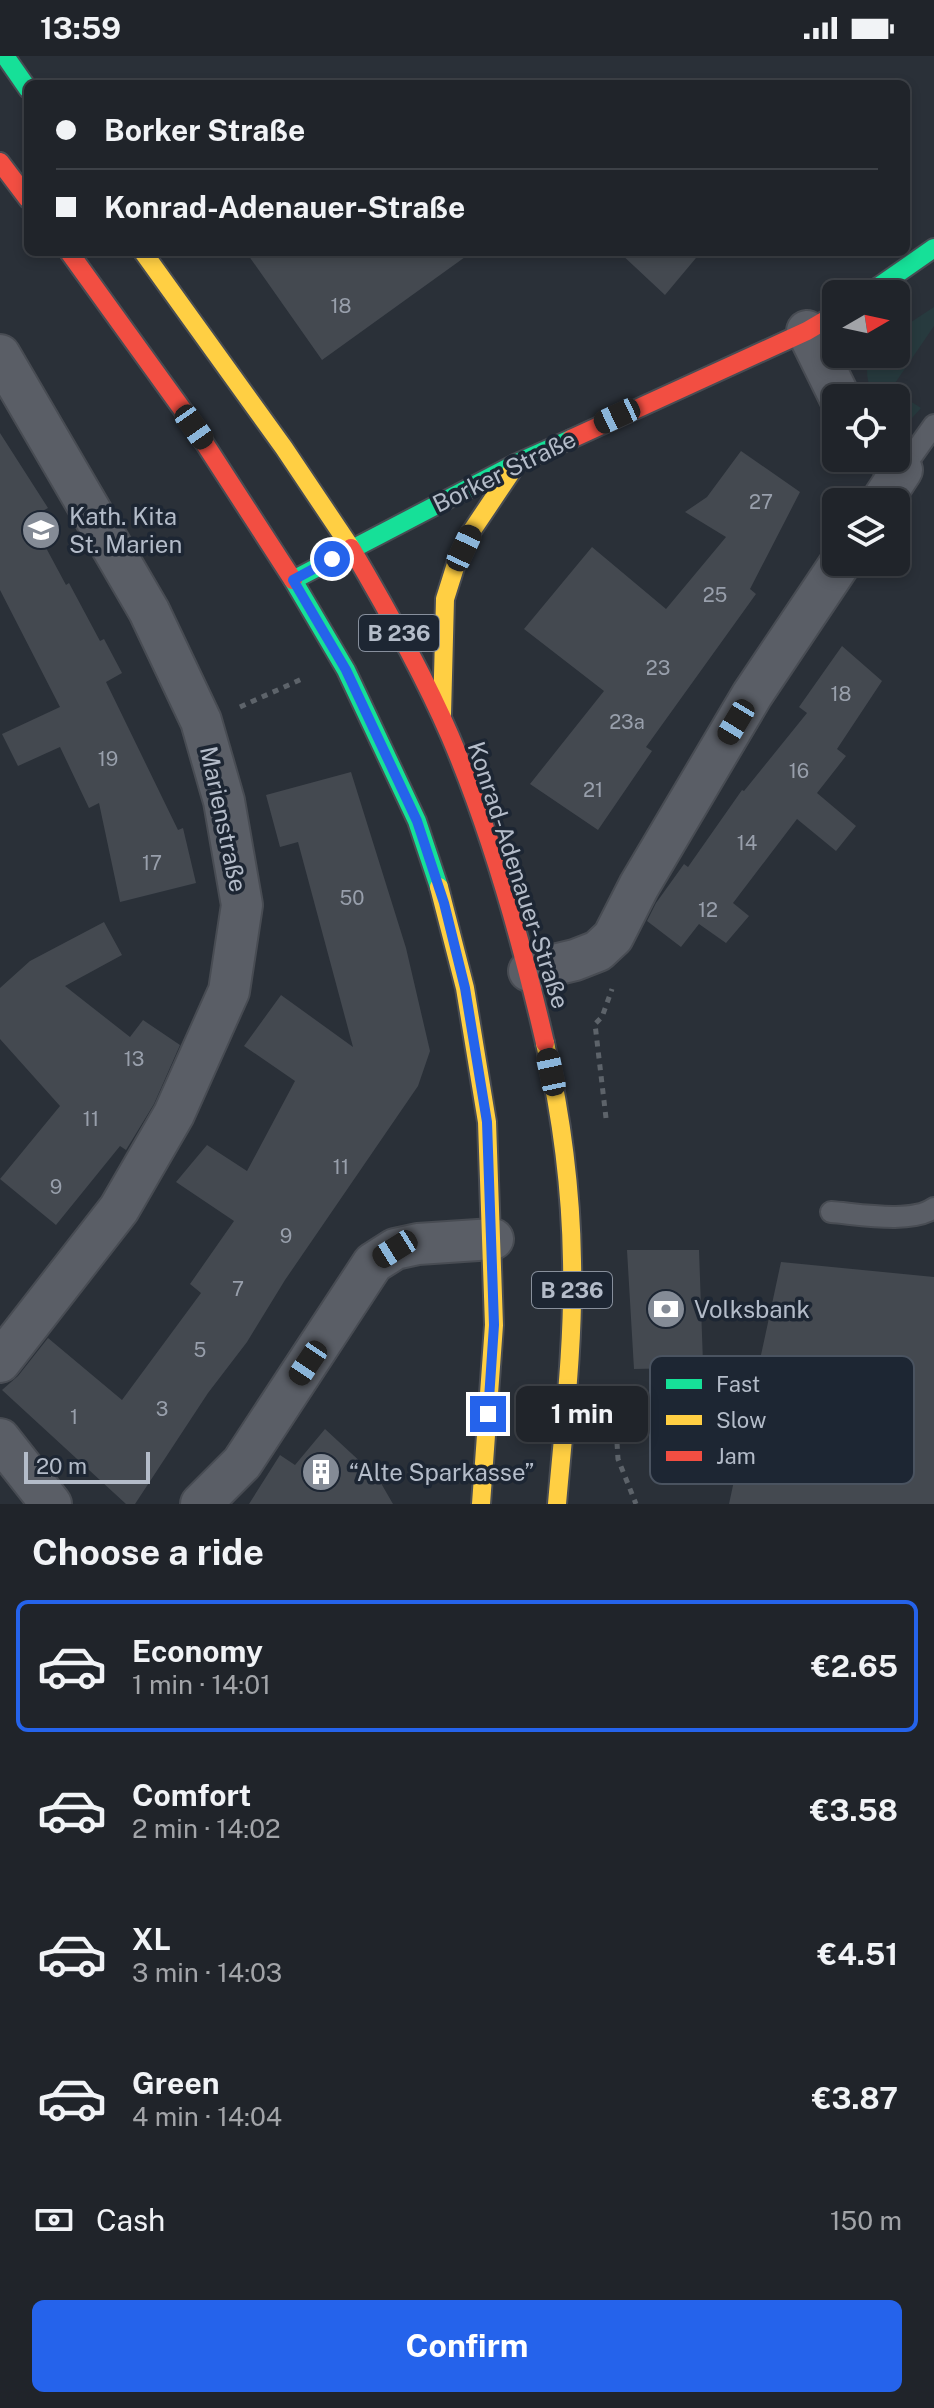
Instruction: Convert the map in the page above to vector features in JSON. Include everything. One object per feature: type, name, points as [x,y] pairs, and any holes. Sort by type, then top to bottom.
[{"type":"main road","points":[[5,56],[24,83]]},
{"type":"main road","points":[[0,162],[24,194]]},
{"type":"main road","points":[[888,280],[934,248]]},
{"type":"main road","points":[[72,256],[231,480],[293,580]]},
{"type":"main road","name":"Konrad-Adenauer-Straße","points":[[146,256],[284,448],[351,548],[394,622],[442,720],[473,794],[529,971],[557,1097],[571,1226],[572,1321],[557,1504]]},
{"type":"main road","name":"Borker Straße","points":[[293,580],[517,463],[821,322]]},
{"type":"main road","points":[[442,720],[445,599],[456,564],[471,532],[517,463]]},
{"type":"main road","name":"B 236","points":[[293,580],[341,661],[417,821],[444,903],[465,988],[487,1122],[493,1239],[494,1325],[481,1504]]},
{"type":"main road","points":[[559,1482],[581,1504]]},
{"type":"street","name":"Borker Straße","points":[[821,322],[836,384]]},
{"type":"street","name":"Marienstraße","points":[[0,355],[149,611],[201,721],[224,801],[242,905],[229,991],[174,1114],[119,1209],[0,1362]]},
{"type":"street","points":[[529,971],[598,951],[615,957],[639,886],[752,695],[832,576]]},
{"type":"street","points":[[201,1504],[242,1463],[373,1263],[395,1249],[418,1244],[493,1239]]},
{"type":"street","points":[[0,1439],[41,1497]]},
{"type":"lane","points":[[890,477],[934,425]]},
{"type":"lane","points":[[831,1212],[907,1216],[923,1214],[934,1208]]},
{"type":"path","points":[[201,721],[237,709],[341,661]]},
{"type":"path","points":[[607,1128],[595,1024],[602,1017],[615,957]]},
{"type":"path","points":[[614,1387],[618,1459],[636,1504]]},
{"type":"green space","points":[[934,307],[934,326],[910,361],[910,323]]},
{"type":"green space","points":[[868,368],[905,368],[894,384],[869,384]]},
{"type":"green space","points":[[910,401],[921,408],[910,419]]},
{"type":"building","points":[[249,256],[466,256],[322,360]]},
{"type":"building","points":[[623,256],[698,256],[665,295]]},
{"type":"building","points":[[0,433],[48,508],[30,518],[66,585],[69,583],[100,641],[104,639],[122,673],[106,682],[178,830],[183,828],[196,883],[120,902],[99,803],[89,808],[60,747],[18,766],[2,734],[60,707],[0,590]]},
{"type":"building","points":[[741,451],[800,492],[750,589],[756,594],[646,747],[652,751],[598,830],[530,784],[604,691],[524,629],[592,547],[666,609],[726,537],[685,512],[707,497]]},
{"type":"building","points":[[842,646],[882,681],[837,749],[846,756],[817,793],[856,826],[836,851],[797,819],[733,903],[749,916],[726,943],[699,924],[681,947],[647,921],[656,903],[684,864],[688,867],[742,790],[807,713],[799,707]]},
{"type":"building","points":[[351,772],[406,948],[430,1051],[418,1086],[285,1280],[247,1342],[208,1393],[135,1504],[126,1504],[2,1390],[18,1376],[48,1338],[122,1400],[201,1293],[190,1284],[234,1221],[176,1182],[207,1145],[247,1171],[295,1081],[244,1046],[281,995],[353,1047],[298,842],[280,847],[266,795]]},
{"type":"building","points":[[104,922],[122,955],[65,986],[130,1037],[143,1020],[180,1045],[154,1104],[126,1150],[120,1146],[56,1225],[0,1179],[60,1106],[0,1039],[0,988],[30,961]]},
{"type":"building","name":"Volksbank","points":[[627,1250],[699,1250],[703,1356],[650,1356],[650,1369],[634,1369]]},
{"type":"building","points":[[781,1262],[934,1277],[934,1504],[729,1504],[733,1484],[914,1484],[914,1356],[761,1356]]},
{"type":"building","name":"“Alte Sparkasse”","points":[[325,1429],[378,1478],[393,1504],[249,1504],[280,1455],[295,1465]]},
{"type":"traffic: fast","points":[[5,56],[24,83]]},
{"type":"traffic: fast","points":[[888,280],[934,248]]},
{"type":"traffic: fast","points":[[439,887],[417,821],[346,670],[293,580],[517,463],[571,439]]},
{"type":"traffic: slow","points":[[146,256],[284,448],[351,548]]},
{"type":"traffic: slow","points":[[442,714],[445,599],[456,564],[471,532],[516,465]]},
{"type":"traffic: slow","points":[[439,887],[465,988],[487,1122],[494,1325],[481,1504]]},
{"type":"traffic: slow","points":[[545,1043],[564,1151],[572,1261],[570,1352],[557,1504]]},
{"type":"traffic: jam","points":[[0,162],[24,194]]},
{"type":"traffic: jam","points":[[72,256],[185,413],[293,580]]},
{"type":"traffic: jam","points":[[571,439],[822,322]]},
{"type":"traffic: jam","points":[[351,548],[416,664],[465,773],[504,887],[545,1043]]},
{"type":"place","name":"Kath. Kita St. Marien","points":[[41,530]]},
{"type":"place","name":"Volksbank","points":[[666,1309]]},
{"type":"place","name":"“Alte Sparkasse”","points":[[321,1472]]},
{"type":"route","points":[[332,559],[293,580],[346,670],[417,821],[444,903],[465,988],[487,1122],[494,1325],[488,1414]]}]
